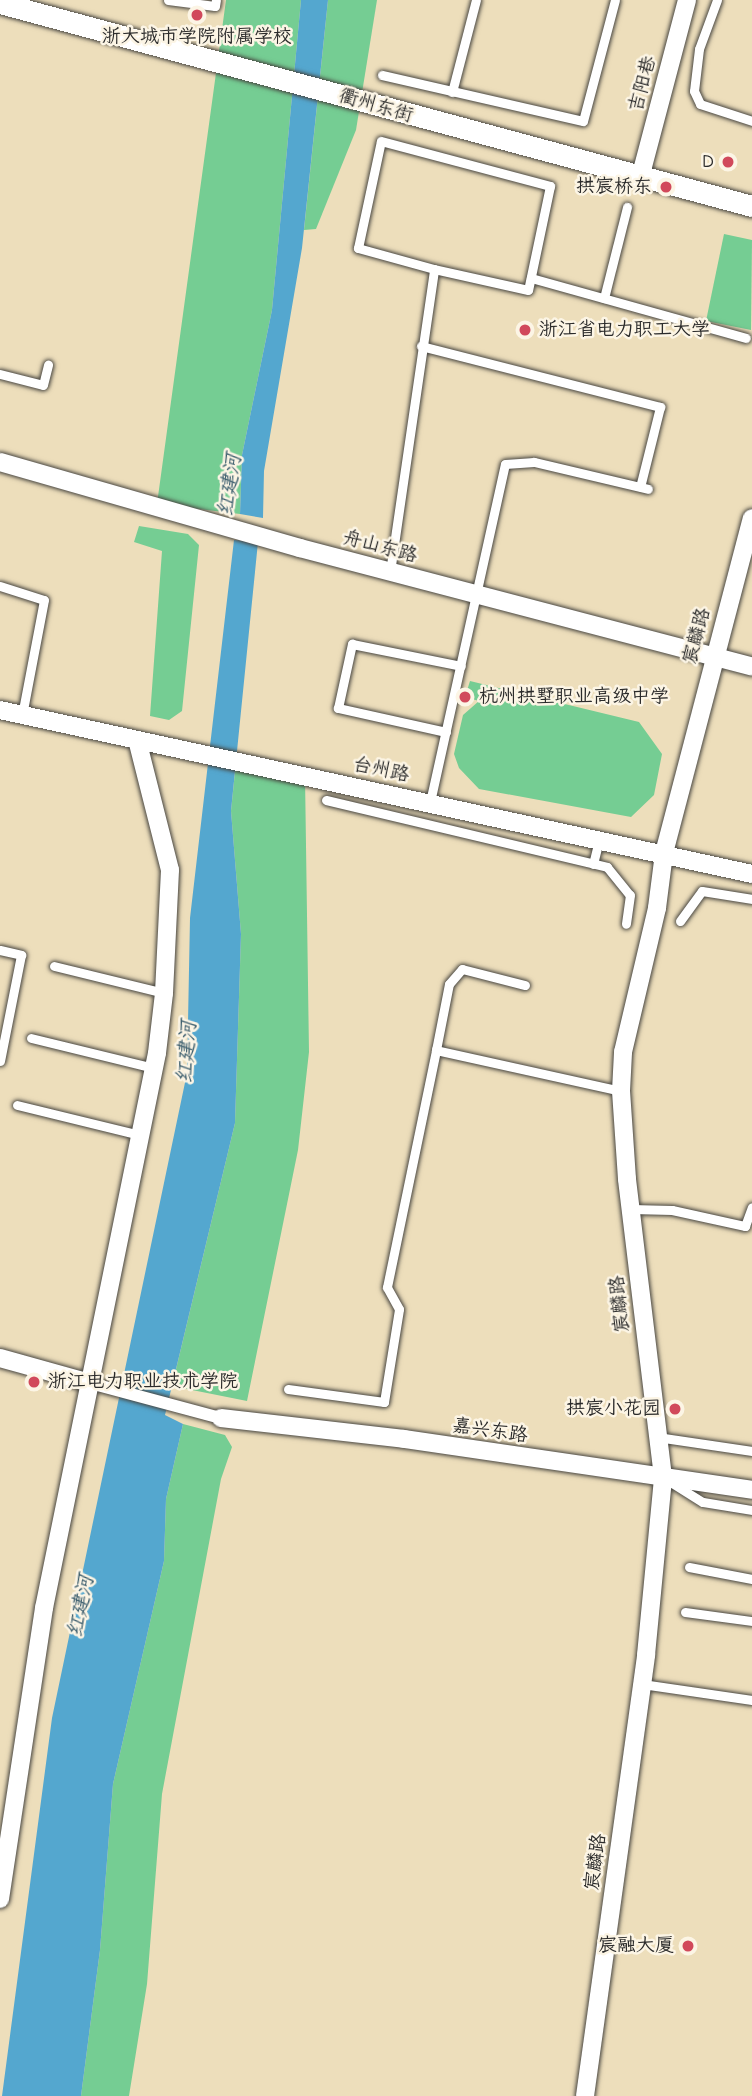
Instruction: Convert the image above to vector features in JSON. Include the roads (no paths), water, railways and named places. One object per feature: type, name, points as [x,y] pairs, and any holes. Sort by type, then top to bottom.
[{"type":"street","name":"吉阳巷","points":[[640,178],[687,0]]},
{"type":"street","name":"衢州东街","points":[[0,3],[640,178],[752,206]]},
{"type":"street","name":"舟山东路","points":[[0,462],[300,548],[752,667]]},
{"type":"street","name":"宸麟路","points":[[585,2096],[642,1684],[663,1477],[656,1437],[631,1209],[621,1091],[623,1052],[657,908],[664,853],[713,657],[752,518]]},
{"type":"street","name":"台州路","points":[[0,710],[752,874]]},
{"type":"street","points":[[0,1899],[44,1608],[141,1135],[164,993],[170,870],[137,740]]},
{"type":"street","points":[[0,1359],[220,1418]]},
{"type":"street","name":"嘉兴东路","points":[[220,1418],[752,1490]]},
{"type":"lane","points":[[168,0],[215,6],[216,0]]},
{"type":"lane","points":[[452,92],[475,0]]},
{"type":"lane","points":[[382,75],[583,121],[615,0]]},
{"type":"lane","points":[[717,0],[699,49],[694,91],[700,104],[752,121]]},
{"type":"lane","points":[[381,141],[550,186],[528,290],[434,269],[358,248],[381,141]]},
{"type":"lane","points":[[604,298],[627,207]]},
{"type":"lane","points":[[390,572],[434,269]]},
{"type":"lane","points":[[531,278],[746,338]]},
{"type":"lane","points":[[421,346],[660,407],[644,488],[534,462],[505,464],[473,593],[461,666],[430,802]]},
{"type":"lane","points":[[0,374],[43,385],[48,365]]},
{"type":"lane","points":[[0,586],[44,600],[22,715]]},
{"type":"lane","points":[[446,732],[338,708],[352,644],[461,666]]},
{"type":"lane","points":[[326,800],[607,867],[629,895],[626,923]]},
{"type":"lane","points":[[593,864],[599,840]]},
{"type":"lane","points":[[680,921],[702,891],[752,899]]},
{"type":"lane","points":[[0,950],[21,955],[0,1061]]},
{"type":"lane","points":[[54,965],[164,993]]},
{"type":"lane","points":[[288,1389],[384,1402],[399,1309],[387,1287],[449,984],[462,969],[525,985]]},
{"type":"lane","points":[[31,1038],[153,1068]]},
{"type":"lane","points":[[436,1050],[621,1091]]},
{"type":"lane","points":[[17,1105],[141,1135]]},
{"type":"lane","points":[[631,1209],[672,1210],[745,1226],[752,1208]]},
{"type":"lane","points":[[656,1437],[752,1451]]},
{"type":"lane","points":[[663,1477],[703,1502],[752,1510]]},
{"type":"lane","points":[[689,1567],[752,1579]]},
{"type":"lane","points":[[685,1612],[752,1621]]},
{"type":"lane","points":[[642,1684],[752,1700]]},
{"type":"water","points":[[301,0],[328,0],[302,248],[264,471],[263,518],[240,514],[242,455],[272,310]]},
{"type":"water","name":"红建河","points":[[234,540],[258,542],[231,811],[241,934],[235,1123],[165,1415],[183,1424],[166,1499],[164,1561],[113,1784],[100,1950],[81,2096],[2,2096],[52,1718],[187,1073],[190,918]]},
{"type":"place","name":"浙大城市学院附属学校","points":[[197,15]]},
{"type":"place","name":"D","points":[[728,162]]},
{"type":"place","name":"拱宸桥东","points":[[666,187]]},
{"type":"place","name":"浙江省电力职工大学","points":[[525,330]]},
{"type":"place","name":"杭州拱墅职业高级中学","points":[[465,697]]},
{"type":"place","name":"浙江电力职业技术学院","points":[[34,1382]]},
{"type":"place","name":"拱宸小花园","points":[[675,1409]]},
{"type":"place","name":"宸融大厦","points":[[688,1946]]}]
